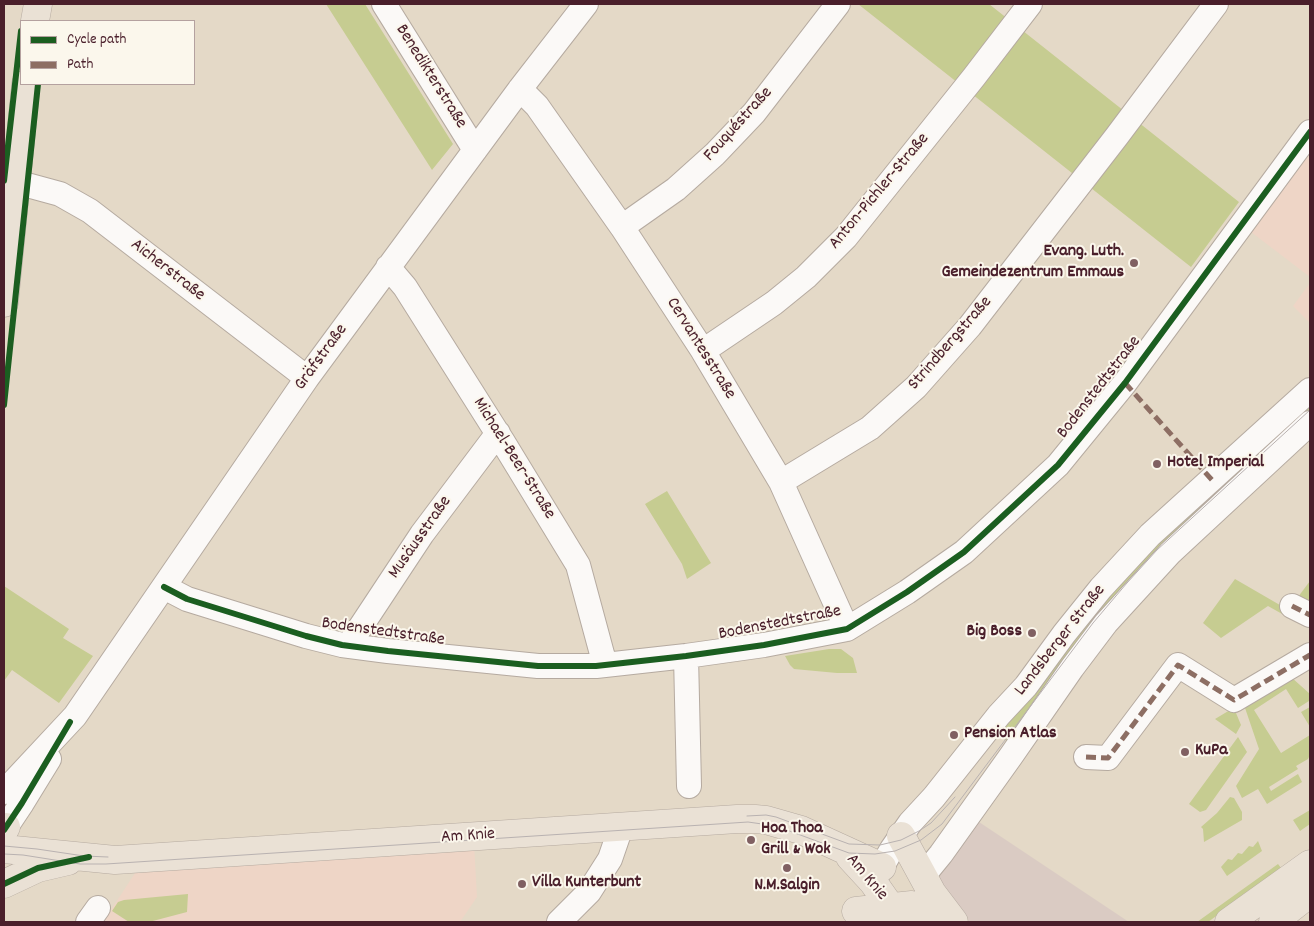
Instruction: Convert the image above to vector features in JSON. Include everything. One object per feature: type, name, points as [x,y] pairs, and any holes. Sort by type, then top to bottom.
[{"type":"main road","points":[[35,20],[38,4]]},
{"type":"main road","points":[[4,303],[26,85]]},
{"type":"main road","name":"Am Knie","points":[[4,833],[89,857],[115,860],[737,819],[766,820],[801,830],[841,848],[877,874],[874,917]]},
{"type":"main road","points":[[901,836],[936,900],[954,922]]},
{"type":"main road","name":"Am Knie","points":[[4,884],[38,868],[89,857]]},
{"type":"main road","points":[[4,859],[20,867],[38,868]]},
{"type":"main road","name":"Landsberger Straße","points":[[874,917],[923,876]]},
{"type":"main road","points":[[1230,922],[1305,882]]},
{"type":"main road","points":[[1273,922],[1305,882]]},
{"type":"main road","points":[[874,917],[912,905],[944,922]]},
{"type":"street","name":"Benedikterstraße","points":[[384,4],[475,150]]},
{"type":"street","name":"Gräfstraße","points":[[4,833],[70,722],[307,378],[520,89],[586,4]]},
{"type":"street","name":"Fouquéstraße","points":[[622,227],[676,189],[715,154],[754,114],[838,4]]},
{"type":"street","name":"Anton-Pichler-Straße","points":[[703,352],[774,303],[806,277],[846,237],[1030,4]]},
{"type":"street","name":"Strindbergstraße","points":[[781,482],[870,428],[916,387],[976,319],[1104,154],[1216,4]]},
{"type":"street","name":"Cervantesstraße","points":[[520,89],[537,106],[622,227],[703,352],[781,482],[847,629]]},
{"type":"street","name":"Bodenstedtstraße","points":[[164,587],[187,599],[306,636],[348,646],[538,666],[605,666],[764,645],[847,629],[907,592],[964,552],[1058,465],[1125,383],[1310,132]]},
{"type":"street","name":"Aicherstraße","points":[[17,184],[60,194],[90,211],[307,378]]},
{"type":"street","name":"Michael-Beer-Straße","points":[[388,267],[405,287],[498,433],[578,565],[605,666]]},
{"type":"street","name":"Landsberger Straße","points":[[877,874],[901,836],[941,789],[999,715],[1026,686],[1101,588],[1150,535],[1310,390]]},
{"type":"street","name":"Landsberger Straße","points":[[923,876],[1012,756],[1072,668],[1106,623],[1170,553],[1310,423]]},
{"type":"street","name":"Musäusstraße","points":[[348,646],[422,534],[498,433]]},
{"type":"street","points":[[1086,757],[1108,758],[1178,665],[1235,703],[1291,669],[1310,655]]},
{"type":"street","points":[[686,656],[689,786]]},
{"type":"street","name":"Gräfstraße","points":[[4,792],[70,722]]},
{"type":"street","points":[[559,922],[589,892],[610,859],[621,827]]},
{"type":"shaded area","points":[[1310,152],[1310,277],[1251,232]]},
{"type":"shaded area","points":[[1310,283],[1310,323],[1293,306]]},
{"type":"shaded area","points":[[973,818],[1129,922],[971,922],[954,910],[935,871]]},
{"type":"shaded area","points":[[474,843],[477,897],[460,922],[103,922],[141,864]]},
{"type":"green space","points":[[326,4],[365,4],[453,144],[432,170]]},
{"type":"green space","points":[[858,4],[989,4],[1239,202],[1191,267]]},
{"type":"green space","points":[[1310,398],[1310,416],[1160,554],[1012,745],[993,731],[1120,577]]},
{"type":"green space","points":[[667,491],[711,563],[687,579],[682,564],[645,504]]},
{"type":"green space","points":[[1235,579],[1304,619],[1304,621],[1300,624],[1268,606],[1221,638],[1203,623]]},
{"type":"green space","points":[[1310,581],[1310,604],[1295,601]]},
{"type":"green space","points":[[4,586],[69,629],[63,638],[93,656],[59,703],[12,670],[4,681]]},
{"type":"green space","points":[[841,649],[853,658],[857,673],[794,669],[785,656]]},
{"type":"green space","points":[[1291,677],[1310,694],[1309,701],[1298,708],[1286,689],[1254,710],[1281,753],[1310,735],[1310,755],[1308,759],[1296,766],[1298,769],[1269,787],[1271,791],[1298,774],[1302,782],[1267,804],[1258,789],[1242,798],[1236,786],[1259,749],[1244,705]]},
{"type":"green space","points":[[1310,707],[1310,727],[1301,712]]},
{"type":"green space","points":[[1230,710],[1236,713],[1241,725],[1236,734],[1215,719]]},
{"type":"green space","points":[[1238,737],[1247,752],[1206,810],[1200,812],[1189,804]]},
{"type":"green space","points":[[1230,797],[1234,798],[1242,812],[1242,820],[1204,842],[1203,829],[1201,827],[1217,813]]},
{"type":"green space","points":[[1310,810],[1310,824],[1300,831],[1293,820]]},
{"type":"green space","points":[[1258,841],[1262,851],[1227,876],[1221,867],[1228,859],[1232,860],[1238,853],[1242,854],[1249,846],[1253,847]]},
{"type":"green space","points":[[1278,864],[1285,873],[1274,874],[1208,922],[1197,922]]},
{"type":"green space","points":[[188,894],[187,912],[149,922],[129,922],[112,911],[118,902],[124,900]]},
{"type":"tram line","points":[[4,854],[80,864],[106,864],[748,822],[776,826],[849,853],[875,854],[895,851],[921,840],[942,824],[1093,623],[1127,583],[1157,550],[1310,410]]},
{"type":"tram line","points":[[747,816],[766,815],[776,817],[849,844],[880,845],[901,840],[919,831],[931,823],[955,797]]},
{"type":"tram line","points":[[4,846],[84,856],[108,857]]},
{"type":"marked path","points":[[1125,383],[1212,480]]},
{"type":"marked path","points":[[1292,606],[1310,615]]},
{"type":"marked path","points":[[1086,757],[1108,758],[1178,665],[1234,700],[1310,655]]},
{"type":"cycle path","points":[[4,181],[20,40]]},
{"type":"cycle path","points":[[4,405],[38,85]]},
{"type":"cycle path","points":[[164,587],[187,599],[306,636],[342,645],[538,666],[596,666],[686,656],[764,645],[847,629],[907,592],[964,552],[1058,465],[1125,383],[1310,132]]},
{"type":"cycle path","points":[[4,830],[70,722]]},
{"type":"cycle path","points":[[4,884],[38,868],[89,857]]},
{"type":"place","name":"Evang. Luth. Gemeindezentrum Emmaus","points":[[1134,263]]},
{"type":"place","name":"Hotel Imperial","points":[[1157,464]]},
{"type":"place","name":"Big Boss","points":[[1032,633]]},
{"type":"place","name":"Pension Atlas","points":[[954,735]]},
{"type":"place","name":"KuPa","points":[[1185,752]]},
{"type":"place","name":"Hoa Thoa Grill & Wok","points":[[751,840]]},
{"type":"place","name":"N.M.Salgin","points":[[787,868]]},
{"type":"place","name":"Villa Kunterbunt","points":[[522,884]]}]
